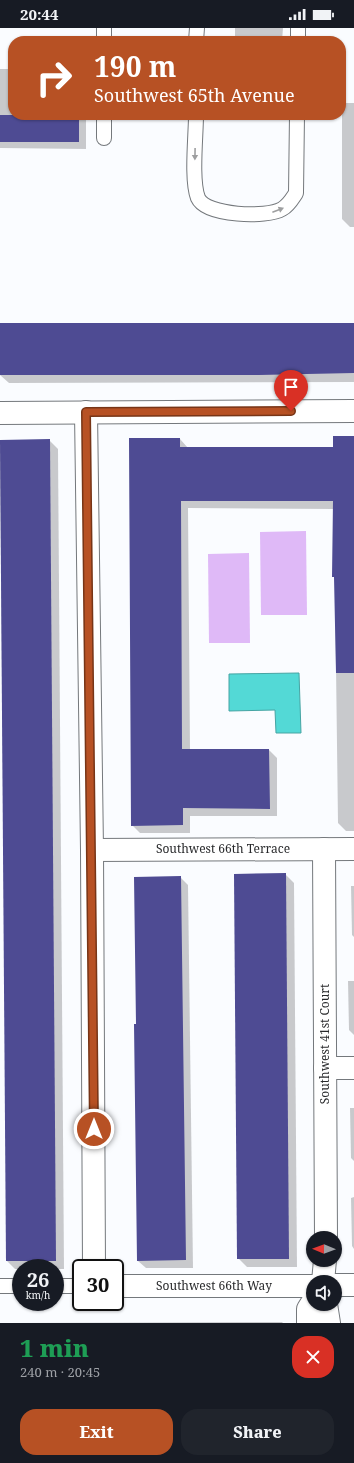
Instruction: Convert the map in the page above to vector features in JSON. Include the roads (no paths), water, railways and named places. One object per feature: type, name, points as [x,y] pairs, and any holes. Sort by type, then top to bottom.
[{"type":"street","points":[[0,413],[354,411]]},
{"type":"street","points":[[86,412],[92,850],[94,1259]]},
{"type":"street","name":"Southwest 41st Court","points":[[324,849],[326,1231]]},
{"type":"street","name":"Southwest 66th Terrace","points":[[92,850],[354,849]]},
{"type":"street","points":[[326,1068],[354,1068]]},
{"type":"street","points":[[342,1285],[354,1285]]},
{"type":"street","name":"Southwest 66th Way","points":[[124,1286],[306,1286]]},
{"type":"street","points":[[308,1311],[308,1323]]},
{"type":"street","points":[[327,1311],[329,1323]]},
{"type":"lane","points":[[104,120],[104,138]]},
{"type":"lane","points":[[196,120],[195,188],[199,200],[208,208],[226,212],[250,213],[268,213],[282,209],[291,202],[296,193],[297,120]]},
{"type":"lane","points":[[0,1286],[12,1286]]},
{"type":"water","points":[[299,673],[301,733],[276,733],[275,710],[229,711],[229,674]]}]
